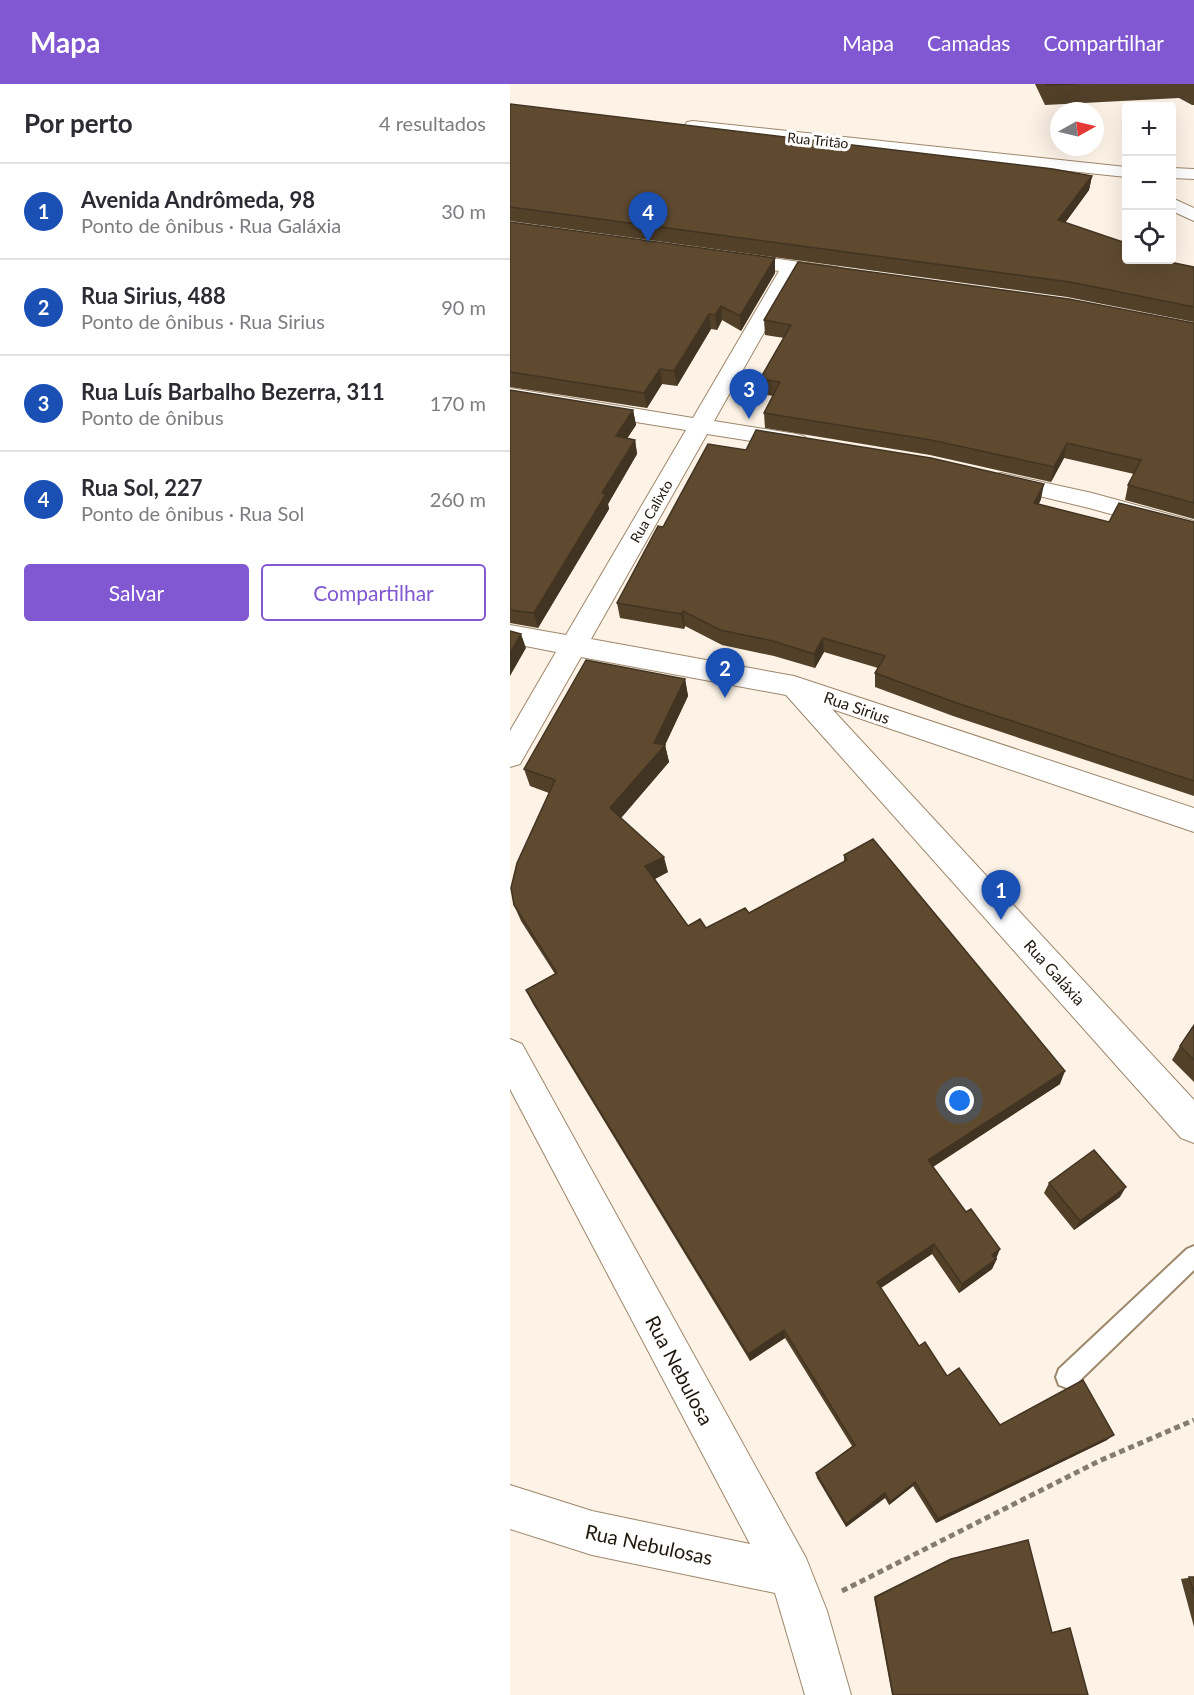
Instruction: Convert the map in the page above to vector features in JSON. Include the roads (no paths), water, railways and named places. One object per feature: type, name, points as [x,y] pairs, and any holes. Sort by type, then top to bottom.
[{"type":"street","name":"Rua Tritão","points":[[676,124],[1102,171]]},
{"type":"street","points":[[1102,171],[1122,174]]},
{"type":"street","points":[[1102,171],[1122,181]]},
{"type":"street","points":[[1176,173],[1194,174]]},
{"type":"street","points":[[1176,186],[1194,190]]},
{"type":"street","points":[[1176,206],[1194,215]]},
{"type":"street","points":[[721,257],[860,277]]},
{"type":"street","name":"Rua Calixto","points":[[510,756],[791,267]]},
{"type":"street","points":[[510,395],[815,444]]},
{"type":"street","points":[[976,474],[1092,501],[1194,529]]},
{"type":"street","name":"Rua Sirius","points":[[510,634],[794,686],[1194,820]]},
{"type":"street","name":"Rua Galáxia","points":[[794,686],[1194,1126]]},
{"type":"street","name":"Rua Nebulosa","points":[[510,1055],[797,1592],[828,1695]]},
{"type":"street","name":"Rua Nebulosas","points":[[510,1507],[797,1592]]},
{"type":"lane","points":[[1067,1377],[1194,1256]]},
{"type":"place","name":"Rua Sol, 227","points":[[648,242]]},
{"type":"place","name":"Rua Luís Barbalho Bezerra, 311","points":[[749,419]]},
{"type":"place","name":"Rua Sirius, 488","points":[[725,698]]},
{"type":"place","name":"Avenida Andrômeda, 98","points":[[1001,920]]}]
